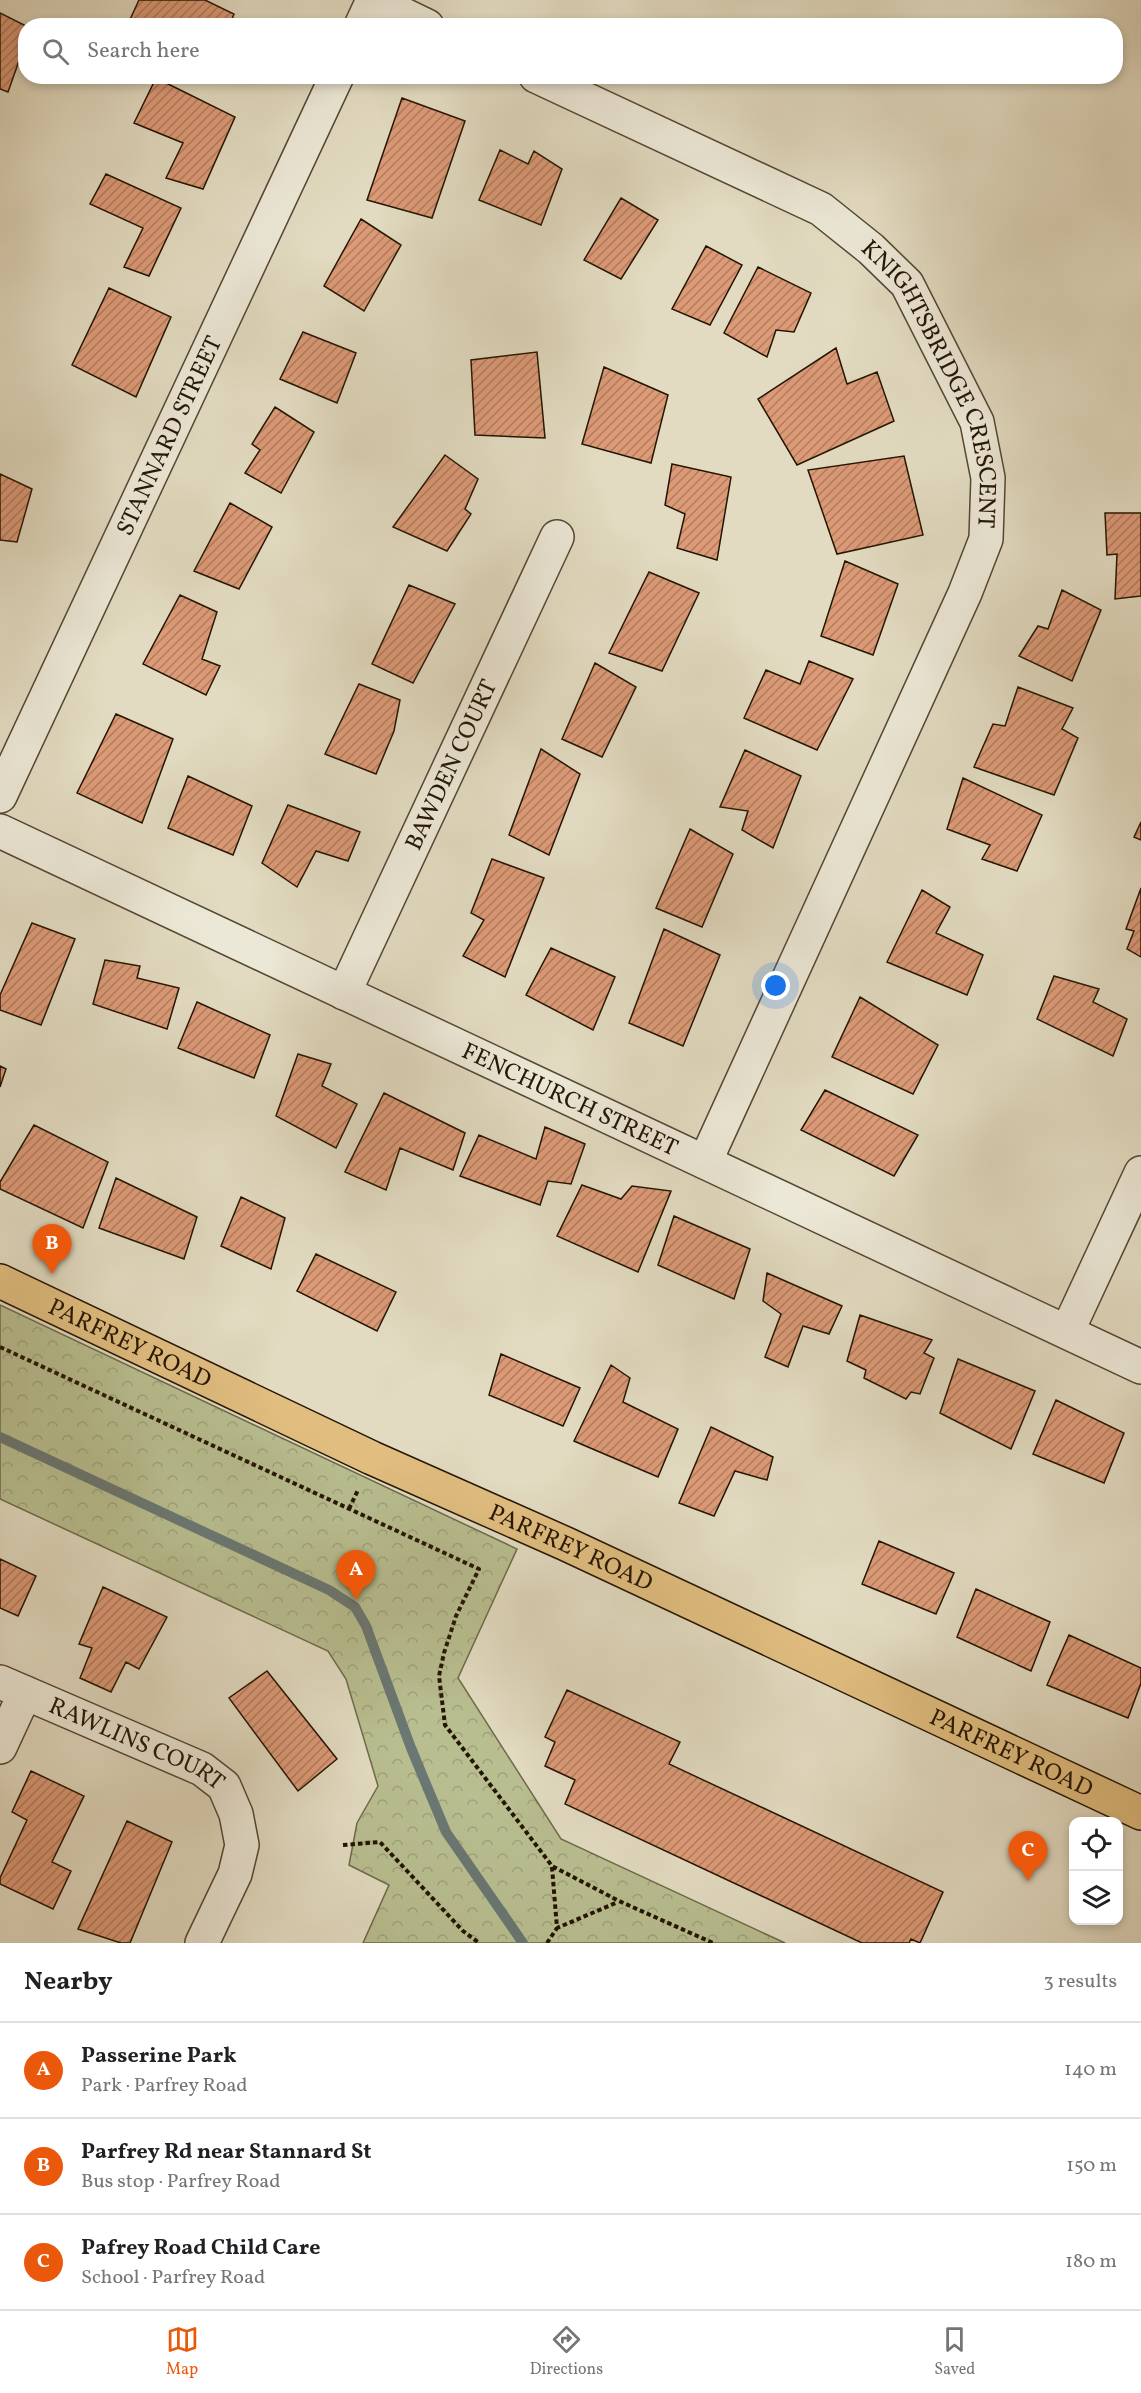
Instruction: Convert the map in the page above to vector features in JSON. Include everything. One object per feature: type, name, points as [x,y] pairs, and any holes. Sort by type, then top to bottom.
[{"type":"main road","name":"PARFREY ROAD","points":[[0,1281],[372,1458],[566,1544],[1141,1813]]},
{"type":"street","points":[[365,18],[373,0],[410,18]]},
{"type":"street","name":"STANNARD STREET","points":[[0,796],[333,84]]},
{"type":"street","name":"KNIGHTSBRIDGE CRESCENT","points":[[553,84],[821,210],[871,249],[907,284],[977,422],[988,478],[986,539],[965,593],[705,1162]]},
{"type":"street","name":"BAWDEN COURT","points":[[344,993],[557,537]]},
{"type":"street","name":"FENCHURCH STREET","points":[[0,831],[1141,1367]]},
{"type":"street","points":[[1067,1332],[1141,1173]]},
{"type":"street","name":"RAWLINS COURT","points":[[0,1747],[12,1688],[202,1768],[224,1785],[236,1814],[242,1845],[235,1874],[202,1943]]},
{"type":"path","points":[[0,1347],[479,1569],[456,1616],[444,1653],[439,1676],[445,1725],[552,1866],[619,1901],[713,1943]]},
{"type":"path","points":[[349,1509],[358,1489]]},
{"type":"path","points":[[343,1845],[380,1842],[463,1931],[479,1943]]},
{"type":"path","points":[[552,1866],[557,1928]]},
{"type":"path","points":[[547,1942],[557,1928],[619,1901]]},
{"type":"green space","points":[[0,1305],[517,1549],[458,1678],[561,1839],[785,1943],[363,1943],[389,1885],[349,1865],[357,1823],[378,1786],[346,1679],[328,1651],[0,1499]]},
{"type":"building","points":[[139,0],[205,0],[234,14],[232,18],[131,18]]},
{"type":"building","points":[[0,13],[18,22],[18,64],[8,92],[0,89]]},
{"type":"building","points":[[153,84],[168,84],[235,117],[203,189],[166,178],[183,143],[134,123]]},
{"type":"building","points":[[402,98],[465,121],[432,218],[367,200]]},
{"type":"building","points":[[500,150],[528,164],[534,151],[562,169],[541,225],[479,200]]},
{"type":"building","points":[[106,174],[181,208],[149,276],[124,267],[143,228],[90,204]]},
{"type":"building","points":[[621,198],[658,220],[621,279],[584,260]]},
{"type":"building","points":[[361,219],[401,245],[364,311],[324,286]]},
{"type":"building","points":[[706,246],[742,265],[710,325],[672,309]]},
{"type":"building","points":[[758,267],[811,293],[794,332],[776,330],[767,357],[724,333]]},
{"type":"building","points":[[109,288],[171,317],[136,397],[72,365]]},
{"type":"building","points":[[303,332],[356,353],[337,403],[280,379]]},
{"type":"building","points":[[836,348],[847,384],[877,372],[894,421],[797,465],[758,399]]},
{"type":"building","points":[[537,352],[545,438],[475,435],[471,360]]},
{"type":"building","points":[[604,367],[668,395],[651,463],[582,444]]},
{"type":"building","points":[[275,407],[314,432],[281,493],[245,473],[260,450],[252,444]]},
{"type":"building","points":[[445,455],[478,479],[465,509],[471,514],[447,551],[393,527]]},
{"type":"building","points":[[904,456],[923,535],[837,554],[808,470]]},
{"type":"building","points":[[672,464],[731,477],[717,560],[677,548],[685,514],[665,505]]},
{"type":"building","points":[[0,474],[32,489],[17,542],[0,540]]},
{"type":"building","points":[[230,503],[272,527],[239,589],[194,571]]},
{"type":"building","points":[[1105,513],[1141,513],[1141,596],[1115,599],[1117,554],[1107,555]]},
{"type":"building","points":[[845,561],[898,584],[873,655],[821,636]]},
{"type":"building","points":[[649,572],[699,593],[662,671],[609,653]]},
{"type":"building","points":[[409,585],[455,604],[413,683],[372,664]]},
{"type":"building","points":[[1062,590],[1101,610],[1072,681],[1019,656],[1038,626],[1048,629]]},
{"type":"building","points":[[180,595],[217,612],[202,659],[220,666],[206,695],[143,664]]},
{"type":"building","points":[[809,661],[853,679],[817,750],[744,718],[766,670],[800,684]]},
{"type":"building","points":[[595,663],[636,687],[602,757],[562,739]]},
{"type":"building","points":[[359,684],[400,700],[394,731],[376,774],[325,754]]},
{"type":"building","points":[[1018,687],[1073,708],[1062,729],[1078,738],[1054,795],[974,767],[993,724],[1005,726]]},
{"type":"building","points":[[116,714],[173,739],[142,823],[77,793]]},
{"type":"building","points":[[541,749],[580,774],[549,855],[509,835]]},
{"type":"building","points":[[745,750],[801,776],[773,848],[742,830],[748,811],[720,807]]},
{"type":"building","points":[[188,776],[252,806],[233,855],[168,828]]},
{"type":"building","points":[[963,778],[1042,815],[1017,871],[982,859],[990,845],[947,829]]},
{"type":"building","points":[[288,805],[360,832],[348,861],[316,851],[297,887],[262,863]]},
{"type":"building","points":[[1141,822],[1141,840],[1134,837]]},
{"type":"building","points":[[690,829],[733,854],[702,927],[656,908]]},
{"type":"building","points":[[492,859],[544,878],[505,977],[463,956],[484,920],[471,913]]},
{"type":"building","points":[[1141,888],[1141,957],[1127,949],[1134,931],[1126,929]]},
{"type":"building","points":[[922,890],[950,907],[936,933],[983,955],[967,995],[887,962]]},
{"type":"building","points":[[32,923],[75,939],[41,1025],[0,1010],[0,995]]},
{"type":"building","points":[[664,929],[720,955],[683,1046],[629,1023]]},
{"type":"building","points":[[551,948],[615,977],[593,1030],[526,995]]},
{"type":"building","points":[[105,960],[140,966],[137,978],[179,988],[167,1029],[93,1004]]},
{"type":"building","points":[[1054,976],[1099,989],[1093,1002],[1127,1019],[1113,1056],[1037,1019]]},
{"type":"building","points":[[860,997],[938,1045],[913,1094],[832,1057]]},
{"type":"building","points":[[197,1002],[270,1035],[254,1078],[178,1048]]},
{"type":"building","points":[[298,1054],[331,1064],[322,1086],[357,1104],[336,1148],[276,1116]]},
{"type":"building","points":[[0,1066],[6,1069],[0,1087]]},
{"type":"building","points":[[825,1090],[918,1135],[894,1176],[801,1130]]},
{"type":"building","points":[[384,1093],[465,1133],[453,1170],[400,1148],[386,1190],[345,1172]]},
{"type":"building","points":[[34,1125],[108,1162],[83,1228],[0,1189],[0,1182]]},
{"type":"building","points":[[545,1127],[585,1144],[571,1184],[548,1181],[540,1205],[460,1176],[479,1135],[536,1159]]},
{"type":"building","points":[[116,1178],[197,1217],[184,1259],[99,1228]]},
{"type":"building","points":[[582,1185],[621,1199],[632,1186],[671,1191],[638,1272],[557,1236]]},
{"type":"building","points":[[241,1197],[285,1218],[271,1269],[221,1246]]},
{"type":"building","points":[[674,1216],[750,1249],[734,1299],[658,1265]]},
{"type":"building","points":[[316,1254],[396,1292],[377,1331],[297,1291]]},
{"type":"building","points":[[767,1273],[842,1306],[829,1334],[803,1326],[788,1367],[765,1357],[781,1314],[763,1301]]},
{"type":"building","points":[[860,1315],[932,1340],[924,1353],[934,1358],[920,1394],[911,1392],[906,1399],[864,1378],[866,1370],[847,1361]]},
{"type":"building","points":[[501,1354],[580,1388],[563,1426],[489,1395]]},
{"type":"building","points":[[958,1359],[1035,1391],[1011,1449],[940,1413]]},
{"type":"building","points":[[611,1365],[630,1378],[623,1402],[678,1429],[658,1477],[574,1441]]},
{"type":"building","points":[[1056,1400],[1124,1433],[1104,1483],[1033,1454]]},
{"type":"building","points":[[711,1427],[773,1457],[767,1480],[735,1471],[714,1516],[679,1503]]},
{"type":"building","points":[[879,1541],[954,1573],[936,1614],[862,1584]]},
{"type":"building","points":[[0,1559],[36,1576],[18,1616],[0,1608]]},
{"type":"building","points":[[103,1587],[167,1617],[139,1669],[126,1662],[111,1692],[80,1678],[92,1648],[79,1644]]},
{"type":"building","points":[[976,1589],[1050,1622],[1031,1671],[957,1637]]},
{"type":"building","points":[[1069,1635],[1141,1668],[1141,1683],[1128,1718],[1047,1685]]},
{"type":"building","points":[[267,1671],[337,1759],[298,1791],[229,1698]]},
{"type":"building","points":[[567,1690],[680,1742],[669,1764],[943,1892],[920,1943],[911,1939],[909,1943],[862,1943],[565,1804],[575,1780],[545,1766],[555,1742],[545,1737]]},
{"type":"building","points":[[31,1771],[84,1796],[52,1862],[71,1871],[53,1909],[0,1884],[0,1878],[27,1820],[12,1812]]},
{"type":"building","points":[[127,1821],[172,1842],[130,1943],[121,1943],[78,1929]]},
{"type":"waterway","points":[[0,1437],[329,1590],[355,1607],[366,1626],[411,1748],[446,1832],[523,1943]]},
{"type":"place","name":"Parfrey Rd near Stannard St","points":[[52,1274]]},
{"type":"place","name":"Passerine Park","points":[[356,1600]]},
{"type":"place","name":"Pafrey Road Child Care","points":[[1028,1881]]}]
